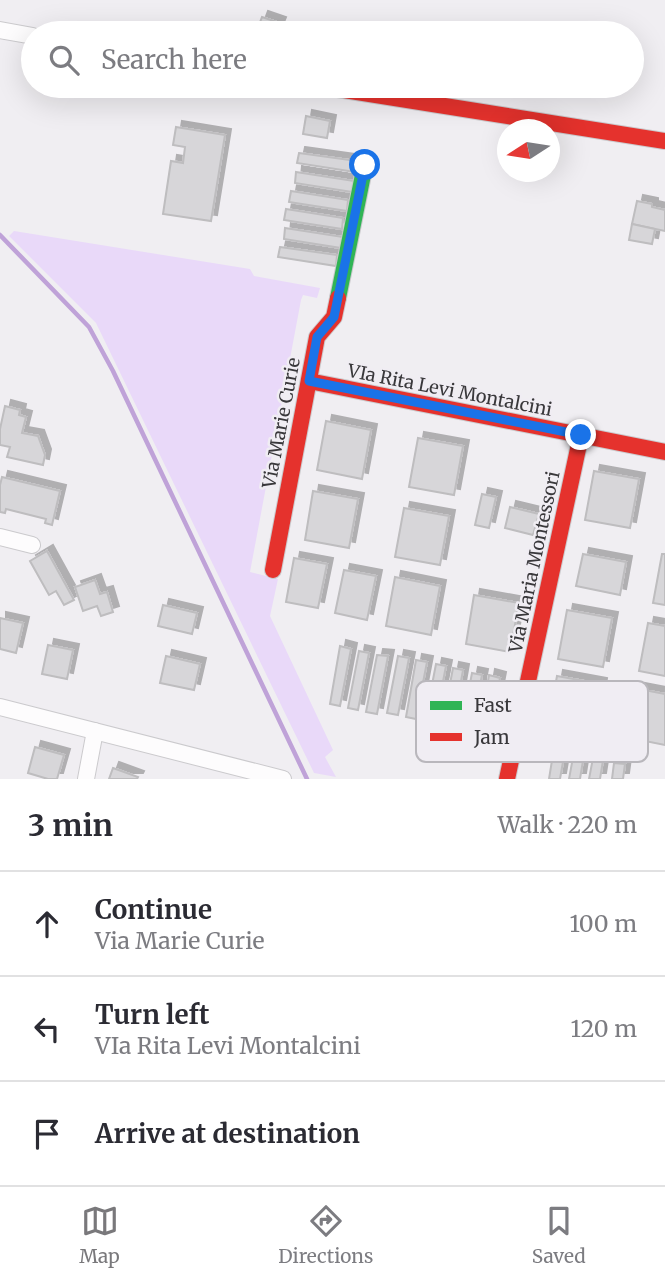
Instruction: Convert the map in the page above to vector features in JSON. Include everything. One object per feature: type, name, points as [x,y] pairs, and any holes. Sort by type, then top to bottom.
[{"type":"street","points":[[0,30],[21,34]]},
{"type":"street","points":[[394,98],[665,141]]},
{"type":"street","name":"Via Marie Curie","points":[[273,570],[317,337],[334,317],[365,165]]},
{"type":"street","name":"VIa Rita Levi Montalcini","points":[[309,381],[665,452]]},
{"type":"street","name":"Via Maria Montessori","points":[[527,681],[581,435]]},
{"type":"street","points":[[0,537],[32,545]]},
{"type":"street","points":[[0,707],[283,779]]},
{"type":"street","points":[[86,779],[95,731]]},
{"type":"shaded area","points":[[14,231],[250,269],[254,276],[320,288],[317,298],[303,295],[301,300],[250,572],[278,579],[270,616],[333,750],[325,757],[336,777],[314,773],[96,323],[9,236]]},
{"type":"building","points":[[306,116],[330,121],[327,138],[303,134]]},
{"type":"building","points":[[176,127],[225,135],[211,221],[163,214],[171,161],[183,163],[185,147],[173,145]]},
{"type":"building","points":[[299,153],[357,161],[355,172],[297,163]]},
{"type":"building","points":[[296,172],[354,181],[352,192],[295,183]]},
{"type":"building","points":[[291,191],[348,200],[347,211],[289,202]]},
{"type":"building","points":[[637,201],[665,210],[665,231],[632,224]]},
{"type":"building","points":[[286,209],[343,218],[342,229],[284,220]]},
{"type":"building","points":[[632,224],[655,229],[652,244],[629,240]]},
{"type":"building","points":[[285,228],[343,237],[341,248],[284,239]]},
{"type":"building","points":[[280,247],[337,255],[336,266],[278,257]]},
{"type":"building","points":[[5,406],[20,410],[19,415],[26,417],[22,433],[38,436],[45,455],[43,465],[7,457],[10,447],[0,445]]},
{"type":"building","points":[[326,421],[371,430],[362,479],[317,470]]},
{"type":"building","points":[[418,438],[463,446],[454,495],[409,487]]},
{"type":"building","points":[[594,471],[639,479],[630,528],[585,520]]},
{"type":"building","points":[[2,477],[60,491],[52,525],[45,523],[46,519],[6,509],[5,513],[0,512]]},
{"type":"building","points":[[313,491],[358,499],[349,548],[305,540]]},
{"type":"building","points":[[482,494],[496,497],[489,528],[475,525]]},
{"type":"building","points":[[510,507],[539,514],[533,535],[505,528]]},
{"type":"building","points":[[404,508],[449,516],[440,565],[395,557]]},
{"type":"building","points":[[47,551],[74,600],[64,605],[56,591],[49,595],[30,561]]},
{"type":"building","points":[[583,554],[626,562],[620,595],[576,586]]},
{"type":"building","points":[[662,554],[665,554],[665,605],[653,603]]},
{"type":"building","points":[[294,558],[327,564],[318,608],[286,602]]},
{"type":"building","points":[[344,570],[376,576],[367,620],[335,613]]},
{"type":"building","points":[[395,577],[440,586],[431,635],[386,626]]},
{"type":"building","points":[[95,580],[100,594],[107,592],[113,612],[101,616],[97,606],[83,611],[75,587]]},
{"type":"building","points":[[474,595],[519,603],[510,652],[466,644]]},
{"type":"building","points":[[163,605],[197,613],[192,634],[158,626]]},
{"type":"building","points":[[567,610],[612,618],[603,667],[558,659]]},
{"type":"building","points":[[0,618],[23,623],[16,653],[0,649]]},
{"type":"building","points":[[648,623],[665,626],[665,676],[639,671]]},
{"type":"building","points":[[48,645],[73,650],[67,679],[42,674]]},
{"type":"building","points":[[340,646],[351,649],[340,706],[330,704]]},
{"type":"building","points":[[359,651],[369,653],[358,710],[348,708]]},
{"type":"building","points":[[377,655],[388,656],[377,714],[366,712]]},
{"type":"building","points":[[166,656],[200,664],[194,690],[160,683]]},
{"type":"building","points":[[398,656],[409,658],[398,715],[387,713]]},
{"type":"building","points":[[416,660],[427,662],[423,681],[416,681],[416,719],[406,717]]},
{"type":"building","points":[[436,664],[446,666],[443,681],[433,681]]},
{"type":"building","points":[[453,668],[463,670],[461,681],[451,681]]},
{"type":"building","points":[[472,673],[482,675],[481,681],[470,681]]},
{"type":"building","points":[[489,675],[500,678],[499,681],[488,681]]},
{"type":"building","points":[[557,676],[584,681],[556,681]]},
{"type":"building","points":[[648,691],[665,694],[665,745],[648,742]]},
{"type":"building","points":[[35,747],[64,755],[57,779],[28,773]]},
{"type":"building","points":[[552,762],[563,762],[560,779],[549,779]]},
{"type":"building","points":[[572,762],[583,762],[580,779],[569,779]]},
{"type":"building","points":[[592,762],[603,762],[600,779],[589,779]]},
{"type":"building","points":[[614,763],[625,764],[623,779],[612,779]]},
{"type":"building","points":[[113,768],[138,777],[109,779]]},
{"type":"waterway","points":[[0,235],[89,327],[113,371],[307,779]]},
{"type":"traffic: fast","points":[[338,298],[365,165]]},
{"type":"traffic: jam","points":[[394,98],[665,141]]},
{"type":"traffic: jam","points":[[273,570],[317,337],[334,317],[338,298]]},
{"type":"traffic: jam","points":[[309,381],[665,452]]},
{"type":"traffic: jam","points":[[528,681],[581,435]]},
{"type":"traffic: jam","points":[[507,779],[511,762]]},
{"type":"route","points":[[365,165],[334,317],[317,337],[309,381],[581,435]]}]
